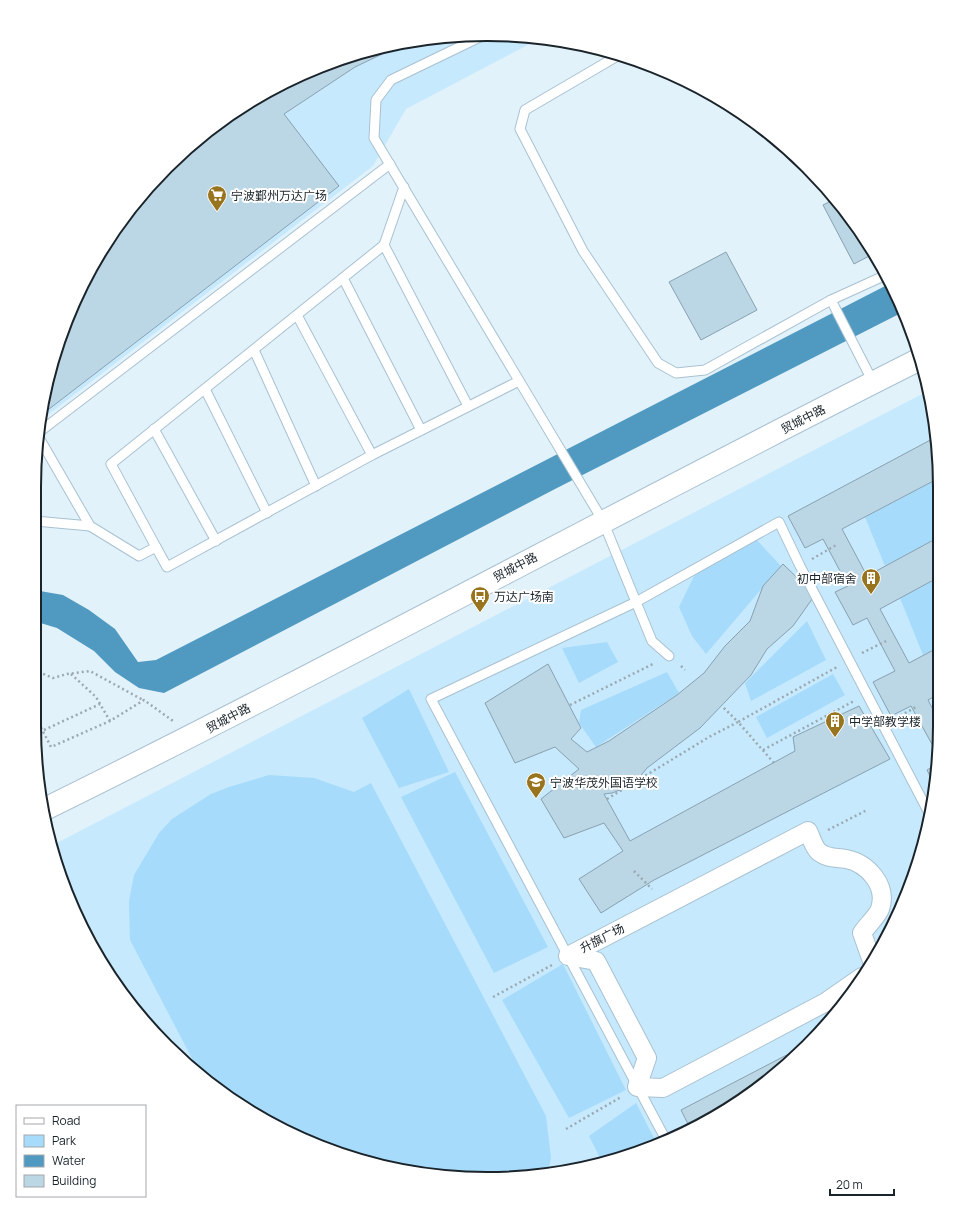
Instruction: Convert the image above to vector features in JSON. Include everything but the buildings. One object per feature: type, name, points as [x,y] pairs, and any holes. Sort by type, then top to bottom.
[{"type":"main road","name":"贸城中路","points":[[49,807],[193,736],[603,521],[915,362]]},
{"type":"street","name":"升旗广场","points":[[568,956],[808,831],[812,838]]},
{"type":"street","points":[[812,838],[818,852],[829,858],[846,859],[857,863],[871,872],[878,882],[881,895],[880,909],[862,933],[870,955]]},
{"type":"street","name":"升旗广场","points":[[568,956],[596,961],[647,1058],[637,1087]]},
{"type":"street","points":[[637,1087],[663,1088],[826,1002],[850,985]]},
{"type":"lane","points":[[470,42],[391,80],[376,100],[374,138],[603,521],[652,641],[669,656]]},
{"type":"lane","points":[[612,59],[525,110],[520,129],[583,251],[658,363],[676,373],[705,370],[831,300],[880,278]]},
{"type":"lane","points":[[45,429],[390,164]]},
{"type":"lane","points":[[404,187],[384,245],[111,464],[167,567],[372,455],[519,381]]},
{"type":"lane","points":[[384,245],[468,406]]},
{"type":"lane","points":[[343,278],[421,430]]},
{"type":"lane","points":[[831,300],[873,382]]},
{"type":"lane","points":[[297,315],[372,455]]},
{"type":"lane","points":[[254,350],[316,486]]},
{"type":"lane","points":[[205,389],[267,513]]},
{"type":"lane","points":[[154,429],[216,541]]},
{"type":"lane","points":[[43,444],[90,526]]},
{"type":"lane","points":[[41,522],[90,526],[139,556],[156,547]]},
{"type":"lane","points":[[568,956],[431,699],[636,602],[779,522],[800,566],[925,804]]},
{"type":"lane","points":[[637,1087],[664,1135]]},
{"type":"path","points":[[800,566],[838,544]]},
{"type":"path","points":[[608,799],[709,737],[886,641]]},
{"type":"path","points":[[570,705],[669,656]]},
{"type":"path","points":[[41,673],[53,678],[90,671],[144,700],[193,736]]},
{"type":"path","points":[[70,674],[96,697],[110,721]]},
{"type":"path","points":[[763,750],[867,694]]},
{"type":"path","points":[[41,725],[51,747],[110,721],[144,700]]},
{"type":"path","points":[[44,730],[100,704]]},
{"type":"path","points":[[722,706],[774,763]]},
{"type":"path","points":[[884,726],[918,706]]},
{"type":"path","points":[[812,838],[867,810]]},
{"type":"path","points":[[634,871],[668,904]]},
{"type":"path","points":[[493,997],[568,956]]},
{"type":"path","points":[[566,1129],[637,1087]]},
{"type":"shaded area","name":"宁波鄞州万达广场","points":[[487,41],[531,44],[406,109],[373,166],[47,415],[56,372],[65,344],[75,316],[101,264],[133,215],[152,193],[193,152],[215,133],[239,116],[290,87],[316,75],[372,56],[429,45],[458,42]]},
{"type":"shaded area","name":"宁波华茂外国语学校","points":[[923,394],[929,429],[933,487],[933,726],[929,784],[918,841],[909,869],[899,897],[873,949],[841,998],[822,1020],[781,1061],[759,1080],[735,1097],[684,1126],[658,1138],[602,1157],[545,1168],[487,1172],[429,1168],[400,1163],[372,1157],[316,1138],[264,1112],[215,1080],[172,1041],[152,1020],[133,998],[101,949],[75,897],[57,843]]},
{"type":"green space","points":[[933,481],[933,540],[885,566],[865,517]]},
{"type":"green space","points":[[753,536],[781,566],[706,654],[692,636],[679,607],[699,566]]},
{"type":"green space","points":[[933,580],[933,650],[923,655],[900,598]]},
{"type":"green space","points":[[807,621],[826,660],[751,701],[745,683]]},
{"type":"green space","points":[[607,642],[618,662],[579,683],[562,648]]},
{"type":"green space","points":[[667,672],[679,693],[596,747],[579,723],[581,710]]},
{"type":"green space","points":[[833,674],[845,695],[767,738],[756,717]]},
{"type":"green space","points":[[409,689],[449,772],[399,788],[362,718]]},
{"type":"green space","points":[[455,772],[548,947],[494,973],[401,797]]},
{"type":"green space","points":[[269,775],[314,778],[354,792],[371,783],[546,1116],[551,1158],[549,1167],[516,1171],[458,1171],[429,1168],[372,1157],[316,1138],[290,1126],[239,1097],[215,1080],[194,1061],[130,940],[129,901],[134,875],[159,833],[172,819],[211,794]]},
{"type":"green space","points":[[563,964],[626,1090],[569,1118],[502,1000]]},
{"type":"green space","points":[[636,1103],[655,1139],[600,1157],[589,1136]]},
{"type":"water","points":[[885,286],[887,290],[898,314],[555,489],[164,693],[139,688],[115,672],[94,651],[57,628],[41,623],[41,591],[63,595],[89,610],[115,629],[138,662],[156,660]]},
{"type":"place","name":"宁波鄞州万达广场","points":[[217,212]]},
{"type":"place","name":"初中部宿舍","points":[[871,595]]},
{"type":"place","name":"万达广场南","points":[[480,613]]},
{"type":"place","name":"中学部教学楼","points":[[835,738]]},
{"type":"place","name":"宁波华茂外国语学校","points":[[536,799]]}]
